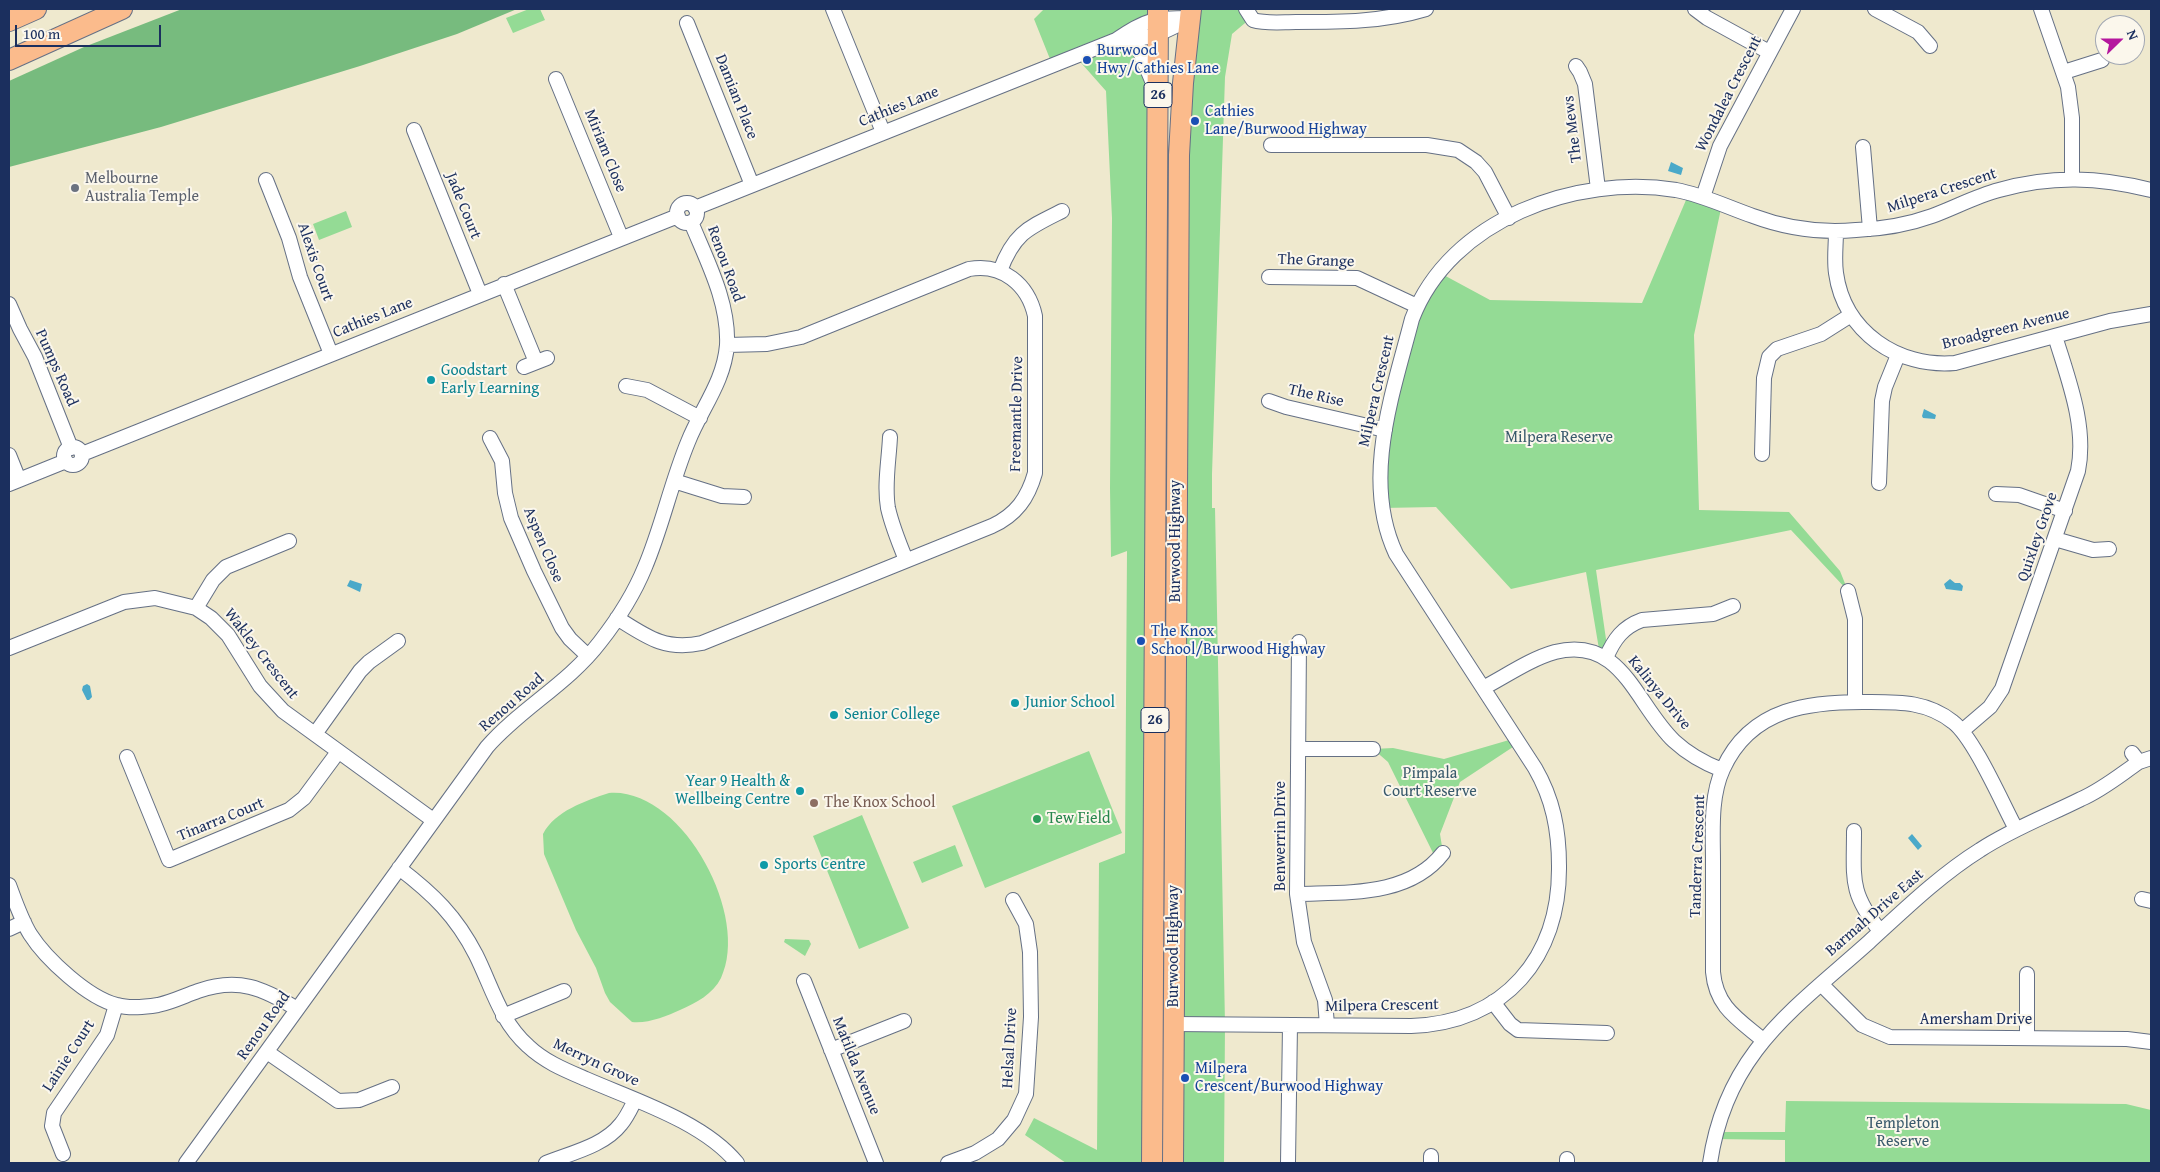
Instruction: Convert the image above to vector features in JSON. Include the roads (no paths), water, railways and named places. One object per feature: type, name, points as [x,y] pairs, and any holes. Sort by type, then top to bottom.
[{"type":"highway","points":[[9,21],[36,9]]},
{"type":"highway","points":[[9,60],[122,9]]},
{"type":"highway","name":"Burwood Highway","points":[[1173,1163],[1179,155],[1183,83],[1191,14]]},
{"type":"highway","name":"Burwood Highway","points":[[1152,1163],[1158,21]]},
{"type":"highway","points":[[1157,158],[1179,155]]},
{"type":"street","points":[[833,9],[883,132]]},
{"type":"street","points":[[1246,9],[1252,18],[1262,22],[1363,21],[1387,18],[1426,9]]},
{"type":"street","points":[[1695,9],[1707,18],[1769,52]]},
{"type":"street","name":"Wondalea Crescent","points":[[1703,197],[1720,146],[1793,9]]},
{"type":"street","points":[[1875,9],[1918,32],[1930,46]]},
{"type":"street","points":[[2041,9],[2064,72],[2072,118],[2072,179]]},
{"type":"street","name":"Cathies Lane","points":[[695,208],[1116,40],[1132,28],[1191,14]]},
{"type":"street","name":"Cathies Lane","points":[[1116,40],[1135,40],[1158,21]]},
{"type":"street","name":"Damian Place","points":[[687,23],[752,185]]},
{"type":"street","points":[[1135,40],[1158,93]]},
{"type":"street","points":[[2064,72],[2095,62]]},
{"type":"street","name":"The Mews","points":[[1576,66],[1585,84],[1598,189]]},
{"type":"street","name":"Miriam Close","points":[[556,79],[621,237]]},
{"type":"street","name":"Jade Court","points":[[414,130],[480,294]]},
{"type":"street","points":[[1271,145],[1427,145],[1458,150],[1471,158],[1485,172],[1508,218]]},
{"type":"street","points":[[1863,147],[1870,229]]},
{"type":"street","name":"Milpera Crescent","points":[[1174,1024],[1435,1024],[1458,1019],[1494,1002],[1522,978],[1546,940],[1557,905],[1559,846],[1556,818],[1542,780],[1396,554],[1389,540],[1383,514],[1380,484],[1381,450],[1408,336],[1417,306],[1433,280],[1451,260],[1478,237],[1508,218],[1555,198],[1598,189],[1631,187],[1676,190],[1703,197],[1778,224],[1836,231],[1870,229],[1917,221],[1985,194],[2016,186],[2072,179],[2111,181],[2151,190]]},
{"type":"street","name":"Alexis Court","points":[[266,180],[289,238],[298,273],[331,354]]},
{"type":"street","points":[[685,204],[691,204],[695,208],[696,218],[691,222],[683,222],[678,216],[680,207],[685,204]]},
{"type":"street","points":[[1000,271],[1010,247],[1020,235],[1062,211]]},
{"type":"street","name":"Cathies Lane","points":[[14,482],[73,454],[678,216]]},
{"type":"street","name":"Renou Road","points":[[186,1163],[479,757],[502,730],[562,683],[588,656],[617,618],[645,568],[687,443],[718,384],[727,345],[722,304],[691,222]]},
{"type":"street","name":"Broadgreen Avenue","points":[[1836,231],[1836,273],[1841,294],[1851,316],[1863,331],[1874,340],[1898,355],[1925,363],[1955,363],[2110,321],[2151,314]]},
{"type":"street","name":"Freemantle Drive","points":[[617,618],[654,641],[673,646],[696,645],[1003,521],[1019,507],[1032,483],[1034,473],[1035,316],[1031,300],[1022,287],[1000,271],[976,268],[962,272],[792,340],[767,344],[727,345]]},
{"type":"street","name":"The Grange","points":[[1269,277],[1357,278],[1417,306]]},
{"type":"street","points":[[504,284],[536,362]]},
{"type":"street","name":"Pumps Road","points":[[9,304],[35,357],[73,454]]},
{"type":"street","points":[[1762,454],[1764,378],[1769,357],[1777,349],[1820,334],[1851,316]]},
{"type":"street","name":"Quixley Grove","points":[[1962,731],[1990,707],[2002,689],[2078,472],[2081,443],[2077,414],[2055,336]]},
{"type":"street","points":[[1880,483],[1882,401],[1885,387],[1898,355]]},
{"type":"street","points":[[626,386],[647,390],[700,418]]},
{"type":"street","name":"The Rise","points":[[1269,401],[1286,407],[1385,430]]},
{"type":"street","points":[[890,437],[887,480],[888,506],[895,532],[906,560]]},
{"type":"street","name":"Aspen Close","points":[[490,438],[502,461],[508,508],[534,571],[562,628],[570,639],[588,656]]},
{"type":"street","points":[[9,455],[14,482]]},
{"type":"street","points":[[674,481],[722,496],[744,497]]},
{"type":"street","points":[[1996,494],[2019,495],[2065,511]]},
{"type":"street","points":[[2056,538],[2093,550],[2109,549]]},
{"type":"street","points":[[196,608],[213,580],[226,567],[288,541]]},
{"type":"street","points":[[1848,591],[1855,619],[1855,702]]},
{"type":"street","name":"Wakley Crescent","points":[[9,648],[129,601],[145,598],[166,599],[196,608],[211,618],[228,635],[260,686],[275,704],[433,820]]},
{"type":"street","points":[[1606,658],[1620,632],[1634,623],[1642,620],[1713,614],[1733,606]]},
{"type":"street","points":[[315,734],[364,666],[398,641]]},
{"type":"street","name":"Benwerrin Drive","points":[[1299,642],[1298,894],[1303,936],[1325,1000],[1327,1025]]},
{"type":"street","name":"Kalinya Drive","points":[[1483,688],[1554,652],[1580,650],[1606,658],[1626,677],[1673,740],[1691,755],[1722,770]]},
{"type":"street","name":"Tanderra Crescent","points":[[1763,1040],[1728,1011],[1719,998],[1714,981],[1714,820],[1716,793],[1722,770],[1745,738],[1773,717],[1814,703],[1855,702],[1920,705],[1945,716],[1962,731],[2016,829]]},
{"type":"street","points":[[1298,749],[1373,749]]},
{"type":"street","name":"Tinarra Court","points":[[127,757],[169,860],[289,810],[304,798],[338,752]]},
{"type":"street","name":"Barmah Drive East","points":[[1710,1163],[1717,1132],[1731,1092],[1743,1069],[1763,1040],[1791,1010],[1955,867],[2016,829],[2086,797],[2141,758]]},
{"type":"street","points":[[1854,831],[1856,892],[1865,912],[1880,932]]},
{"type":"street","points":[[1298,894],[1375,890],[1392,886],[1428,868],[1443,854]]},
{"type":"street","name":"Merryn Grove","points":[[399,868],[436,897],[458,924],[476,955],[503,1016],[527,1045],[553,1064],[698,1130],[722,1146],[736,1163]]},
{"type":"street","points":[[9,885],[31,935],[61,969],[90,992],[116,1005],[134,1007],[158,1005],[208,988],[234,984],[261,989],[298,1009]]},
{"type":"street","name":"Helsal Drive","points":[[948,1163],[975,1153],[998,1140],[1014,1120],[1026,1094],[1030,1018],[1030,952],[1026,924],[1013,900]]},
{"type":"street","points":[[9,929],[24,922]]},
{"type":"street","points":[[2026,1038],[2027,974]]},
{"type":"street","name":"Matilda Avenue","points":[[804,981],[876,1163]]},
{"type":"street","name":"Amersham Drive","points":[[1820,984],[1862,1025],[1890,1037],[2127,1039],[2151,1042]]},
{"type":"street","points":[[503,1016],[564,991]]},
{"type":"street","points":[[1494,1002],[1510,1024],[1518,1030],[1607,1033]]},
{"type":"street","name":"Lainie Court","points":[[63,1154],[52,1126],[54,1113],[107,1035],[116,1005]]},
{"type":"street","points":[[831,1050],[904,1021]]},
{"type":"street","points":[[1288,1163],[1290,1025]]},
{"type":"street","points":[[267,1052],[338,1101],[359,1100],[392,1088]]},
{"type":"street","points":[[546,1163],[609,1136],[624,1121],[635,1100]]},
{"type":"water","points":[[1671,162],[1683,168],[1681,175],[1668,171]]},
{"type":"water","points":[[1924,409],[1936,415],[1935,419],[1923,418]]},
{"type":"water","points":[[1950,579],[1963,586],[1962,591],[1946,589],[1944,584]]},
{"type":"water","points":[[350,580],[362,584],[360,592],[347,586]]},
{"type":"water","points":[[87,684],[90,686],[92,697],[89,700],[87,700],[82,690],[83,686]]},
{"type":"water","points":[[1912,834],[1922,846],[1918,850],[1908,838]]},
{"type":"place","name":"Burwood Hwy/Cathies Lane","points":[[1087,60]]},
{"type":"place","name":"Cathies Lane/Burwood Highway","points":[[1195,121]]},
{"type":"place","name":"Melbourne Australia Temple","points":[[75,188]]},
{"type":"place","name":"Goodstart Early Learning","points":[[431,380]]},
{"type":"place","name":"The Knox School/Burwood Highway","points":[[1141,641]]},
{"type":"place","name":"Junior School","points":[[1015,703]]},
{"type":"place","name":"Senior College","points":[[834,715]]},
{"type":"place","name":"Year 9 Health & Wellbeing Centre","points":[[800,791]]},
{"type":"place","name":"The Knox School","points":[[814,803]]},
{"type":"place","name":"Tew Field","points":[[1037,819]]},
{"type":"place","name":"Sports Centre","points":[[764,865]]},
{"type":"place","name":"Milpera Crescent/Burwood Highway","points":[[1185,1078]]},
{"type":"park label","name":"Milpera Reserve","points":[[1559,438]]},
{"type":"park label","name":"Pimpala Court Reserve","points":[[1430,783]]},
{"type":"park label","name":"Templeton Reserve","points":[[1903,1133]]}]
